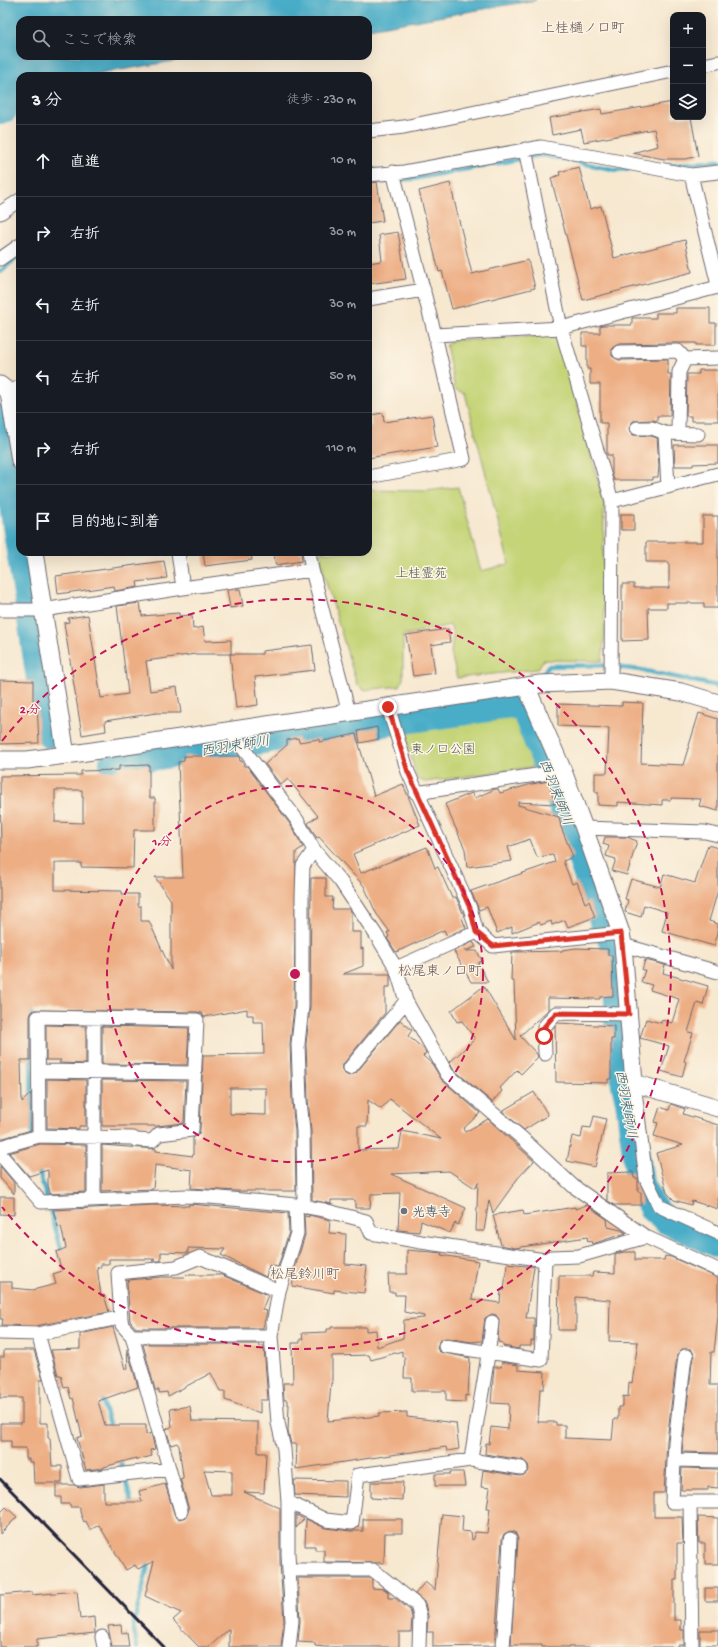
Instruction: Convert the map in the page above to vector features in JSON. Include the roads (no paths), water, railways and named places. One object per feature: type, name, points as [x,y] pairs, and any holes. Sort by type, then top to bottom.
[{"type":"street","points":[[706,64],[718,62]]},
{"type":"street","points":[[372,131],[404,127],[670,72]]},
{"type":"street","points":[[372,175],[404,172],[541,147],[691,175],[718,172]]},
{"type":"street","points":[[525,149],[561,328],[612,501],[611,672]]},
{"type":"street","points":[[372,476],[464,459],[435,334],[393,172]]},
{"type":"street","points":[[435,334],[561,328],[718,286],[691,175]]},
{"type":"street","points":[[0,213],[16,203]]},
{"type":"street","points":[[0,259],[16,247]]},
{"type":"street","points":[[372,298],[424,290]]},
{"type":"street","points":[[619,352],[678,351],[684,359]]},
{"type":"street","points":[[684,359],[718,358]]},
{"type":"street","points":[[668,487],[678,372],[684,359]]},
{"type":"street","points":[[10,388],[16,432]]},
{"type":"street","points":[[637,428],[652,428],[672,433],[698,434]]},
{"type":"street","points":[[612,501],[718,474]]},
{"type":"street","points":[[34,556],[33,610],[66,755]]},
{"type":"street","points":[[179,556],[184,588]]},
{"type":"street","points":[[310,556],[349,713]]},
{"type":"street","points":[[0,610],[33,610],[312,570]]},
{"type":"street","points":[[0,760],[27,760],[66,755],[237,740],[349,713],[391,717],[526,686],[611,672],[718,703]]},
{"type":"street","points":[[526,686],[555,772],[584,828],[616,936],[622,1014],[634,1083],[646,1179],[659,1206],[718,1233]]},
{"type":"street","points":[[391,717],[416,793],[470,908],[476,932],[493,946],[616,936],[718,972]]},
{"type":"street","points":[[237,740],[297,820],[314,850],[341,882],[396,968],[406,1001],[446,1074],[523,1139],[573,1186],[646,1237],[718,1270]]},
{"type":"street","points":[[416,793],[555,772]]},
{"type":"street","points":[[584,828],[705,832],[718,835]]},
{"type":"street","points":[[289,1647],[292,1621],[288,1554],[288,1502],[284,1449],[278,1423],[271,1336],[279,1291],[297,1233],[300,1206],[303,1130],[300,1100],[298,1044],[302,1007],[303,866],[314,850]]},
{"type":"street","points":[[396,968],[476,932]]},
{"type":"street","points":[[350,1068],[406,1001]]},
{"type":"street","points":[[545,1054],[544,1027],[556,1013],[622,1014]]},
{"type":"street","points":[[0,1147],[39,1136],[95,1136],[132,1138],[136,1140],[152,1141],[159,1134],[192,1130],[197,1020],[38,1017],[39,1136]]},
{"type":"street","points":[[94,1019],[94,1199]]},
{"type":"street","points":[[39,1071],[194,1073]]},
{"type":"street","points":[[634,1083],[718,1108]]},
{"type":"street","points":[[0,1154],[42,1202],[187,1196],[300,1206],[324,1210],[366,1221],[371,1233],[421,1242],[545,1260],[551,1257],[579,1256],[646,1237]]},
{"type":"street","points":[[181,1511],[132,1336],[122,1325],[118,1273],[176,1267],[200,1257],[279,1291]]},
{"type":"street","points":[[445,1346],[541,1360],[545,1260]]},
{"type":"street","points":[[0,1333],[38,1334],[114,1319],[121,1319]]},
{"type":"street","points":[[471,1460],[489,1352],[492,1322]]},
{"type":"street","points":[[38,1334],[79,1479],[169,1469]]},
{"type":"street","points":[[132,1336],[271,1336]]},
{"type":"street","points":[[687,1356],[685,1356],[674,1460],[672,1502],[718,1502]]},
{"type":"street","points":[[288,1502],[326,1520],[352,1523],[358,1475],[471,1460],[521,1468]]},
{"type":"street","points":[[674,1460],[718,1461]]},
{"type":"street","points":[[690,1502],[692,1647]]},
{"type":"street","points":[[503,1647],[510,1539]]},
{"type":"street","points":[[290,1570],[373,1570],[417,1604],[420,1616],[419,1647]]},
{"type":"water","points":[[0,0],[536,0],[372,28],[372,16],[16,16],[16,60],[180,60],[109,72],[16,72],[16,82],[0,78]]},
{"type":"waterway","points":[[0,111],[4,109],[7,42]]},
{"type":"waterway","points":[[372,182],[412,179],[542,155],[617,170],[628,169]]},
{"type":"waterway","points":[[664,165],[718,161]]},
{"type":"waterway","points":[[0,272],[16,258]]},
{"type":"waterway","name":"西羽束師川","points":[[0,417],[16,524]]},
{"type":"waterway","name":"西羽束師川","points":[[21,556],[49,734]]},
{"type":"waterway","points":[[539,680],[548,666],[599,665],[641,670],[718,686]]},
{"type":"waterway","name":"西羽束師川","points":[[113,763],[511,705],[523,705],[554,782],[603,920],[617,951],[619,1059],[629,1101],[640,1184],[653,1209],[666,1220],[718,1244]]},
{"type":"waterway","points":[[31,1007],[32,1129],[34,1151]]},
{"type":"waterway","points":[[38,1168],[63,1255]]},
{"type":"waterway","points":[[100,1394],[111,1431]]},
{"type":"waterway","points":[[119,1457],[133,1508]]},
{"type":"waterway","points":[[137,1647],[133,1627],[148,1566],[148,1559]]},
{"type":"railway","points":[[0,1479],[164,1647]]},
{"type":"place","name":"光専寺","points":[[404,1211]]},
{"type":"district","name":"上桂樋ノ口町","points":[[583,27]]},
{"type":"district","name":"松尾東ノ口町","points":[[440,970]]},
{"type":"district","name":"松尾鈴川町","points":[[305,1273]]},
{"type":"park label","name":"上桂霊苑","points":[[421,572]]},
{"type":"park label","name":"東ノ口公園","points":[[443,748]]}]
